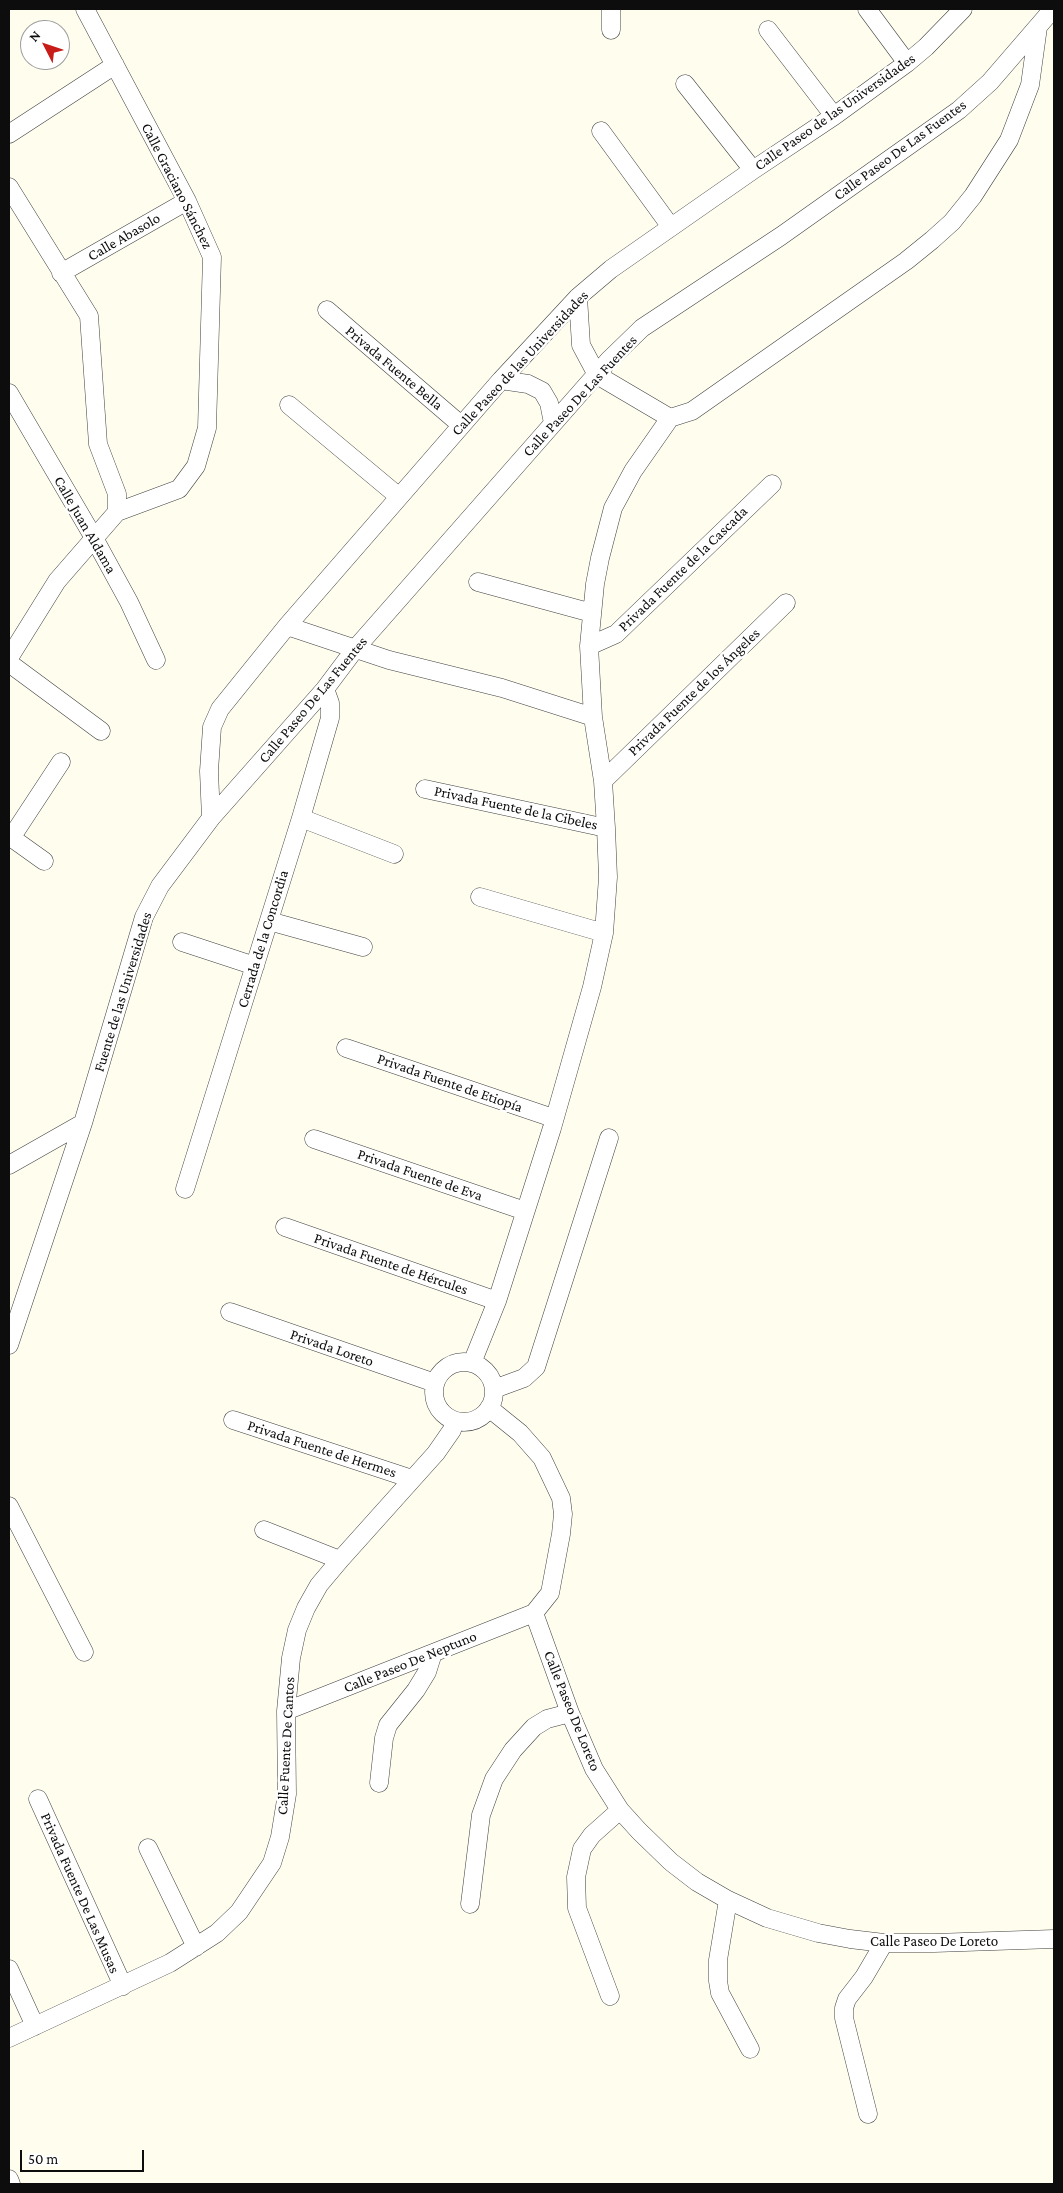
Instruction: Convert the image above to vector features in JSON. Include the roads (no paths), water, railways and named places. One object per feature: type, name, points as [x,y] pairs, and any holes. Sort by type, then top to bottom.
[{"type":"street","name":"Calle Graciano Sánchez","points":[[85,9],[187,202],[212,257],[207,428],[196,466],[179,489],[117,512]]},
{"type":"street","points":[[611,9],[611,30]]},
{"type":"street","points":[[867,9],[907,63]]},
{"type":"street","name":"Calle Paseo de las Universidades","points":[[211,818],[209,771],[212,727],[220,709],[287,626],[398,496],[461,424],[578,297],[611,270],[671,227],[834,116],[907,63],[926,47],[963,9]]},
{"type":"street","name":"Calle Paseo De Las Fuentes","points":[[211,818],[325,689],[355,649],[553,423],[609,360],[642,328],[781,236],[959,110],[990,82],[1053,9]]},
{"type":"street","points":[[472,1363],[497,1301],[525,1211],[592,987],[604,933],[608,878],[606,828],[603,781],[593,717],[589,646],[600,558],[613,508],[633,471],[670,418],[692,411],[705,403],[906,261],[952,222],[973,196],[1009,140],[1030,85],[1038,26]]},
{"type":"street","points":[[768,30],[834,116]]},
{"type":"street","points":[[9,134],[115,65]]},
{"type":"street","points":[[685,84],[753,170]]},
{"type":"street","points":[[601,131],[671,227]]},
{"type":"street","points":[[9,187],[89,316],[98,444],[117,494],[117,512],[106,527],[57,581],[9,658]]},
{"type":"street","name":"Calle Abasolo","points":[[61,273],[187,202]]},
{"type":"street","points":[[578,297],[581,345],[597,374],[670,418]]},
{"type":"street","name":"Privada Fuente Bella","points":[[327,310],[461,424]]},
{"type":"street","points":[[501,380],[528,384],[542,391],[549,402],[553,423]]},
{"type":"street","name":"Calle Juan Aldama","points":[[9,393],[94,538],[129,602],[156,660]]},
{"type":"street","points":[[289,405],[398,496]]},
{"type":"street","name":"Privada Fuente de la Cascada","points":[[589,646],[616,634],[772,484]]},
{"type":"street","points":[[478,582],[592,613]]},
{"type":"street","name":"Privada Fuente de los Ángeles","points":[[603,781],[786,603]]},
{"type":"street","points":[[287,626],[389,660],[502,688],[593,717]]},
{"type":"street","points":[[9,663],[101,731]]},
{"type":"street","name":"Cerrada de la Concordia","points":[[185,1188],[301,818],[330,718],[330,702],[325,689]]},
{"type":"street","points":[[44,861],[10,837],[61,762]]},
{"type":"street","name":"Privada Fuente de la Cibeles","points":[[425,789],[606,828]]},
{"type":"street","name":"Fuente de las Universidades","points":[[9,1345],[12,1325],[83,1123],[144,917],[160,886],[211,818]]},
{"type":"street","points":[[301,818],[394,854]]},
{"type":"street","points":[[480,897],[604,933]]},
{"type":"street","points":[[269,921],[363,947]]},
{"type":"street","points":[[182,942],[255,966]]},
{"type":"street","name":"Privada Fuente de Etiopía","points":[[346,1048],[553,1118]]},
{"type":"street","points":[[9,1165],[83,1123]]},
{"type":"street","points":[[494,1389],[524,1378],[536,1367],[609,1138]]},
{"type":"street","name":"Privada Fuente de Eva","points":[[314,1139],[525,1211]]},
{"type":"street","name":"Privada Fuente de Hércules","points":[[285,1227],[497,1301]]},
{"type":"street","name":"Privada Loreto","points":[[230,1312],[435,1383]]},
{"type":"street","points":[[472,1363],[487,1373],[492,1380],[494,1389],[489,1408],[480,1418],[474,1420],[454,1421],[446,1416],[435,1402],[435,1383],[446,1368],[454,1364],[472,1363]]},
{"type":"street","points":[[489,1408],[520,1433],[542,1458],[561,1498],[563,1514],[557,1565],[550,1593],[534,1613]]},
{"type":"street","name":"Privada Fuente de Hermes","points":[[232,1420],[412,1479]]},
{"type":"street","name":"Calle Fuente De Cantos","points":[[9,2038],[123,1986],[196,1947],[217,1933],[239,1912],[264,1876],[276,1852],[287,1794],[286,1712],[291,1658],[297,1630],[313,1595],[340,1560],[446,1440],[454,1421]]},
{"type":"street","points":[[9,1506],[84,1652]]},
{"type":"street","points":[[264,1530],[340,1560]]},
{"type":"street","name":"Calle Paseo De Neptuno","points":[[286,1712],[534,1613]]},
{"type":"street","name":"Calle Paseo De Loreto","points":[[534,1613],[570,1713],[594,1769],[620,1810],[639,1831],[671,1862],[697,1882],[728,1900],[767,1918],[818,1933],[884,1943],[1054,1939]]},
{"type":"street","points":[[379,1783],[384,1738],[388,1725],[416,1690],[427,1672],[433,1653]]},
{"type":"street","points":[[470,1904],[481,1815],[494,1779],[514,1750],[534,1727],[547,1719],[570,1713]]},
{"type":"street","name":"Privada Fuente De Las Musas","points":[[38,1799],[123,1986]]},
{"type":"street","points":[[610,1996],[577,1908],[576,1877],[582,1849],[592,1835],[620,1810]]},
{"type":"street","points":[[148,1848],[196,1947]]},
{"type":"street","points":[[728,1900],[718,1960],[718,1981],[720,1993],[750,2049]]},
{"type":"street","points":[[868,2114],[844,2018],[844,2008],[847,1999],[864,1977],[884,1943]]},
{"type":"street","points":[[9,1969],[35,2026]]},
{"type":"street","points":[[9,2179],[11,2184]]}]
